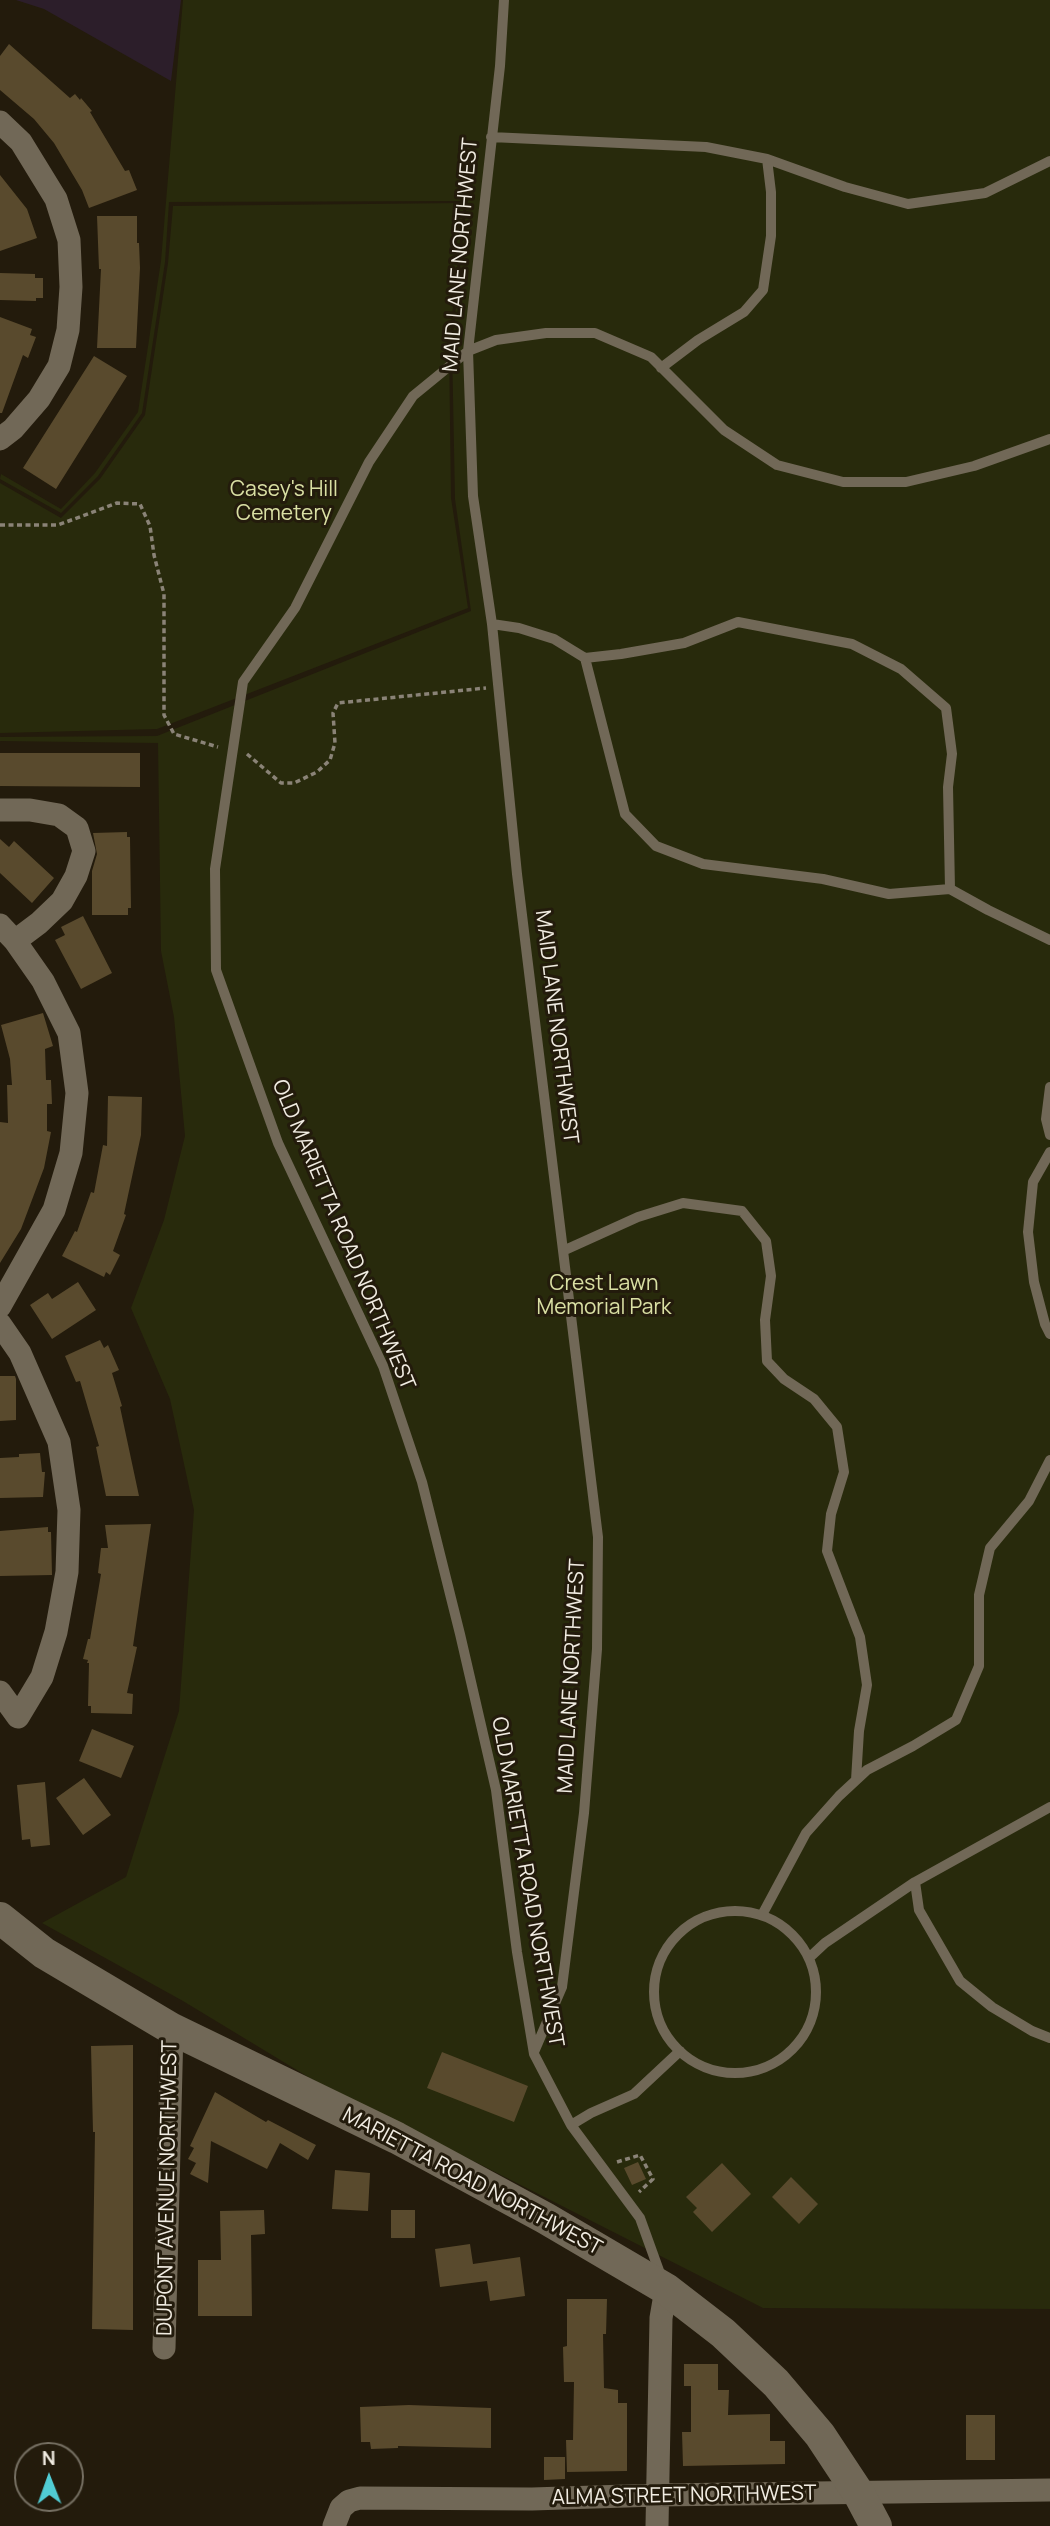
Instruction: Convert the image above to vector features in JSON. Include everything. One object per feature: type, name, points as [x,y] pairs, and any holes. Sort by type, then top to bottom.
[{"type":"main road","name":"MARIETTA ROAD NORTHWEST","points":[[0,1918],[44,1953],[172,2029],[397,2138],[545,2218],[666,2289],[723,2333],[776,2383],[820,2435],[859,2494],[876,2526]]},
{"type":"street","points":[[0,122],[21,142],[56,199],[69,240],[71,287],[68,330],[59,366],[39,399],[13,429],[0,439]]},
{"type":"street","points":[[0,810],[30,810],[59,815],[77,828],[84,851],[76,876],[62,901],[39,923],[8,933],[43,981],[69,1033],[77,1093],[71,1153],[54,1210],[0,1306]]},
{"type":"street","points":[[0,1324],[20,1353],[59,1442],[69,1510],[65,1584],[57,1632],[42,1677],[18,1717],[0,1692]]},
{"type":"street","name":"DUPONT AVENUE NORTHWEST","points":[[164,2348],[172,2029]]},
{"type":"street","points":[[657,2526],[661,2318],[666,2289]]},
{"type":"street","name":"ALMA STREET NORTHWEST","points":[[334,2526],[341,2508],[349,2501],[360,2498],[532,2499],[1050,2490]]},
{"type":"lane","name":"MAID LANE NORTHWEST","points":[[504,0],[500,66],[468,351],[473,496],[492,624],[519,887],[598,1537],[597,1649],[584,1813],[562,1987],[534,2054]]},
{"type":"lane","points":[[491,137],[706,147],[768,159],[845,187],[908,204],[985,193],[1050,161]]},
{"type":"lane","points":[[661,368],[698,340],[744,312],[763,289],[771,236],[768,159]]},
{"type":"lane","name":"OLD MARIETTA ROAD NORTHWEST","points":[[666,2289],[640,2218],[571,2125],[534,2054],[517,1952],[496,1790],[422,1482],[383,1366],[278,1143],[216,970],[215,869],[243,682],[295,608],[369,462],[413,396],[468,351],[496,340],[545,334],[595,333],[651,357],[724,430],[777,465],[843,482],[906,482],[974,466],[1050,439]]},
{"type":"lane","points":[[492,624],[519,628],[554,639],[585,658],[684,643],[738,622],[852,644],[901,669],[946,708],[952,754],[948,787],[950,889]]},
{"type":"lane","points":[[585,658],[625,814],[656,846],[703,864],[823,879],[889,894],[950,889],[1050,940]]},
{"type":"lane","points":[[1050,1087],[1046,1119],[1050,1135]]},
{"type":"lane","points":[[1050,1152],[1033,1182],[1028,1232],[1034,1282],[1050,1334]]},
{"type":"lane","points":[[565,1250],[638,1217],[683,1203],[742,1211],[766,1241],[771,1276],[765,1320],[767,1361],[784,1379],[814,1399],[837,1427],[844,1472],[831,1514],[827,1551],[860,1637],[867,1685],[859,1731],[856,1780]]},
{"type":"lane","points":[[762,1915],[807,1833],[839,1796],[867,1770],[956,1720],[979,1666],[979,1595],[990,1548],[1028,1501],[1050,1460]]},
{"type":"lane","points":[[810,1957],[825,1943],[915,1882],[1050,1807]]},
{"type":"lane","points":[[915,1882],[919,1910],[960,1981],[992,2007],[1032,2031],[1050,2038]]},
{"type":"lane","points":[[727,1911],[762,1915],[784,1926],[810,1957],[818,1999],[814,2012],[804,2038],[773,2066],[733,2074],[698,2066],[672,2045],[657,2015],[653,1992],[659,1964],[667,1948],[686,1927],[700,1919],[727,1911]]},
{"type":"lane","points":[[571,2125],[634,2094],[680,2051]]},
{"type":"path","points":[[0,525],[58,525],[117,503],[140,504],[150,526],[153,555],[164,594],[164,715],[174,734],[219,747],[234,746],[281,783],[294,783],[317,772],[330,760],[335,744],[333,713],[338,703],[497,687]]},
{"type":"path","points":[[602,2167],[640,2155],[653,2179],[628,2202]]},
{"type":"shaded area","points":[[16,0],[181,0],[171,81],[44,9]]},
{"type":"green space","name":"Crest Lawn Memorial Park","points":[[183,0],[1050,0],[1050,2309],[763,2308],[310,2078],[183,2001],[42,1923],[126,1877],[179,1711],[194,1510],[170,1399],[131,1308],[164,1220],[185,1136],[174,1017],[161,951],[158,743],[0,741],[0,737],[157,736],[471,611],[455,499],[452,345],[467,201],[169,202],[165,262],[142,413],[98,476],[61,513],[0,479],[1,474],[61,509],[95,473],[138,412],[161,261]]},
{"type":"green space","name":"Casey's Hill Cemetery","points":[[464,203],[449,344],[451,498],[468,608],[157,729],[0,733],[0,483],[61,518],[100,479],[145,415],[168,263],[173,206]]},
{"type":"building","points":[[9,44],[70,98],[75,94],[80,100],[81,98],[92,111],[90,112],[125,171],[129,170],[137,190],[89,208],[82,190],[54,143],[34,119],[0,90],[0,56]]},
{"type":"building","points":[[0,175],[27,209],[37,238],[0,251]]},
{"type":"building","points":[[97,216],[137,216],[140,268],[136,348],[97,348],[101,269]]},
{"type":"building","points":[[0,273],[35,274],[35,278],[43,278],[43,298],[36,298],[36,301],[0,300]]},
{"type":"building","points":[[0,317],[32,329],[30,335],[36,337],[28,358],[23,355],[2,413],[0,413]]},
{"type":"building","points":[[94,356],[127,376],[56,489],[23,468]]},
{"type":"building","points":[[0,753],[140,753],[140,787],[0,786]]},
{"type":"building","points":[[127,832],[127,837],[130,837],[131,908],[128,908],[128,915],[92,915],[92,871],[97,854],[93,833]]},
{"type":"building","points":[[0,839],[9,847],[14,841],[54,878],[32,903],[0,873]]},
{"type":"building","points":[[83,916],[112,973],[81,989],[55,940],[65,935],[61,927]]},
{"type":"building","points":[[43,1013],[53,1046],[45,1049],[46,1080],[51,1080],[52,1104],[47,1104],[47,1131],[51,1132],[44,1168],[21,1229],[0,1263],[0,1122],[8,1123],[7,1085],[12,1085],[10,1059],[1,1025]]},
{"type":"building","points":[[108,1096],[142,1097],[141,1135],[124,1214],[126,1215],[113,1251],[120,1255],[110,1275],[106,1272],[104,1277],[62,1256],[75,1231],[77,1232],[91,1192],[94,1193],[103,1145],[107,1146]]},
{"type":"building","points":[[78,1282],[96,1310],[52,1339],[30,1305],[48,1293],[52,1299]]},
{"type":"building","points":[[100,1340],[104,1348],[108,1345],[119,1370],[112,1373],[122,1406],[120,1407],[139,1496],[106,1496],[96,1447],[99,1446],[80,1381],[76,1382],[65,1356]]},
{"type":"building","points":[[0,1376],[15,1376],[16,1420],[0,1421]]},
{"type":"building","points":[[40,1453],[42,1472],[45,1472],[43,1497],[0,1498],[0,1458]]},
{"type":"building","points":[[151,1524],[133,1646],[137,1647],[127,1693],[133,1694],[132,1714],[91,1713],[91,1706],[88,1706],[89,1663],[83,1659],[90,1639],[101,1574],[98,1573],[101,1548],[108,1548],[105,1525]]},
{"type":"building","points":[[48,1527],[48,1532],[51,1532],[52,1575],[0,1576],[0,1531]]},
{"type":"building","points":[[92,1729],[134,1746],[121,1778],[79,1761]]},
{"type":"building","points":[[84,1778],[111,1815],[83,1835],[56,1798]]},
{"type":"building","points":[[45,1782],[50,1845],[31,1847],[30,1839],[22,1840],[17,1785]]},
{"type":"building","points":[[133,2045],[133,2330],[92,2329],[95,2132],[91,2046]]},
{"type":"building","points":[[442,2052],[528,2086],[514,2122],[427,2088]]},
{"type":"building","points":[[215,2092],[266,2122],[268,2120],[316,2145],[308,2160],[280,2143],[267,2169],[211,2141],[208,2183],[190,2174],[196,2163],[188,2159],[194,2148],[190,2146]]},
{"type":"building","points":[[638,2162],[646,2179],[632,2185],[624,2168]]},
{"type":"building","points":[[722,2163],[751,2194],[712,2232],[693,2212],[697,2208],[686,2197]]},
{"type":"building","points":[[335,2170],[370,2173],[368,2211],[332,2209]]},
{"type":"building","points":[[791,2177],[818,2204],[799,2224],[772,2197]]},
{"type":"building","points":[[264,2210],[265,2234],[251,2235],[252,2316],[198,2316],[198,2260],[221,2260],[220,2211]]},
{"type":"building","points":[[391,2210],[415,2210],[415,2238],[391,2238]]},
{"type":"building","points":[[470,2244],[473,2264],[520,2257],[525,2296],[490,2301],[487,2281],[440,2287],[435,2249]]},
{"type":"building","points":[[567,2299],[607,2299],[606,2334],[603,2334],[604,2388],[618,2390],[618,2403],[627,2403],[627,2471],[567,2472],[566,2440],[573,2440],[574,2382],[564,2382],[563,2347],[567,2346]]},
{"type":"building","points":[[684,2364],[718,2364],[718,2390],[729,2390],[728,2415],[770,2414],[770,2441],[785,2441],[785,2464],[683,2466],[682,2432],[691,2432],[691,2386],[684,2386]]},
{"type":"building","points":[[409,2405],[491,2408],[491,2448],[398,2446],[371,2449],[370,2442],[361,2442],[360,2407]]},
{"type":"building","points":[[966,2415],[995,2415],[995,2460],[966,2460]]},
{"type":"building","points":[[544,2457],[565,2457],[565,2479],[544,2480]]}]
